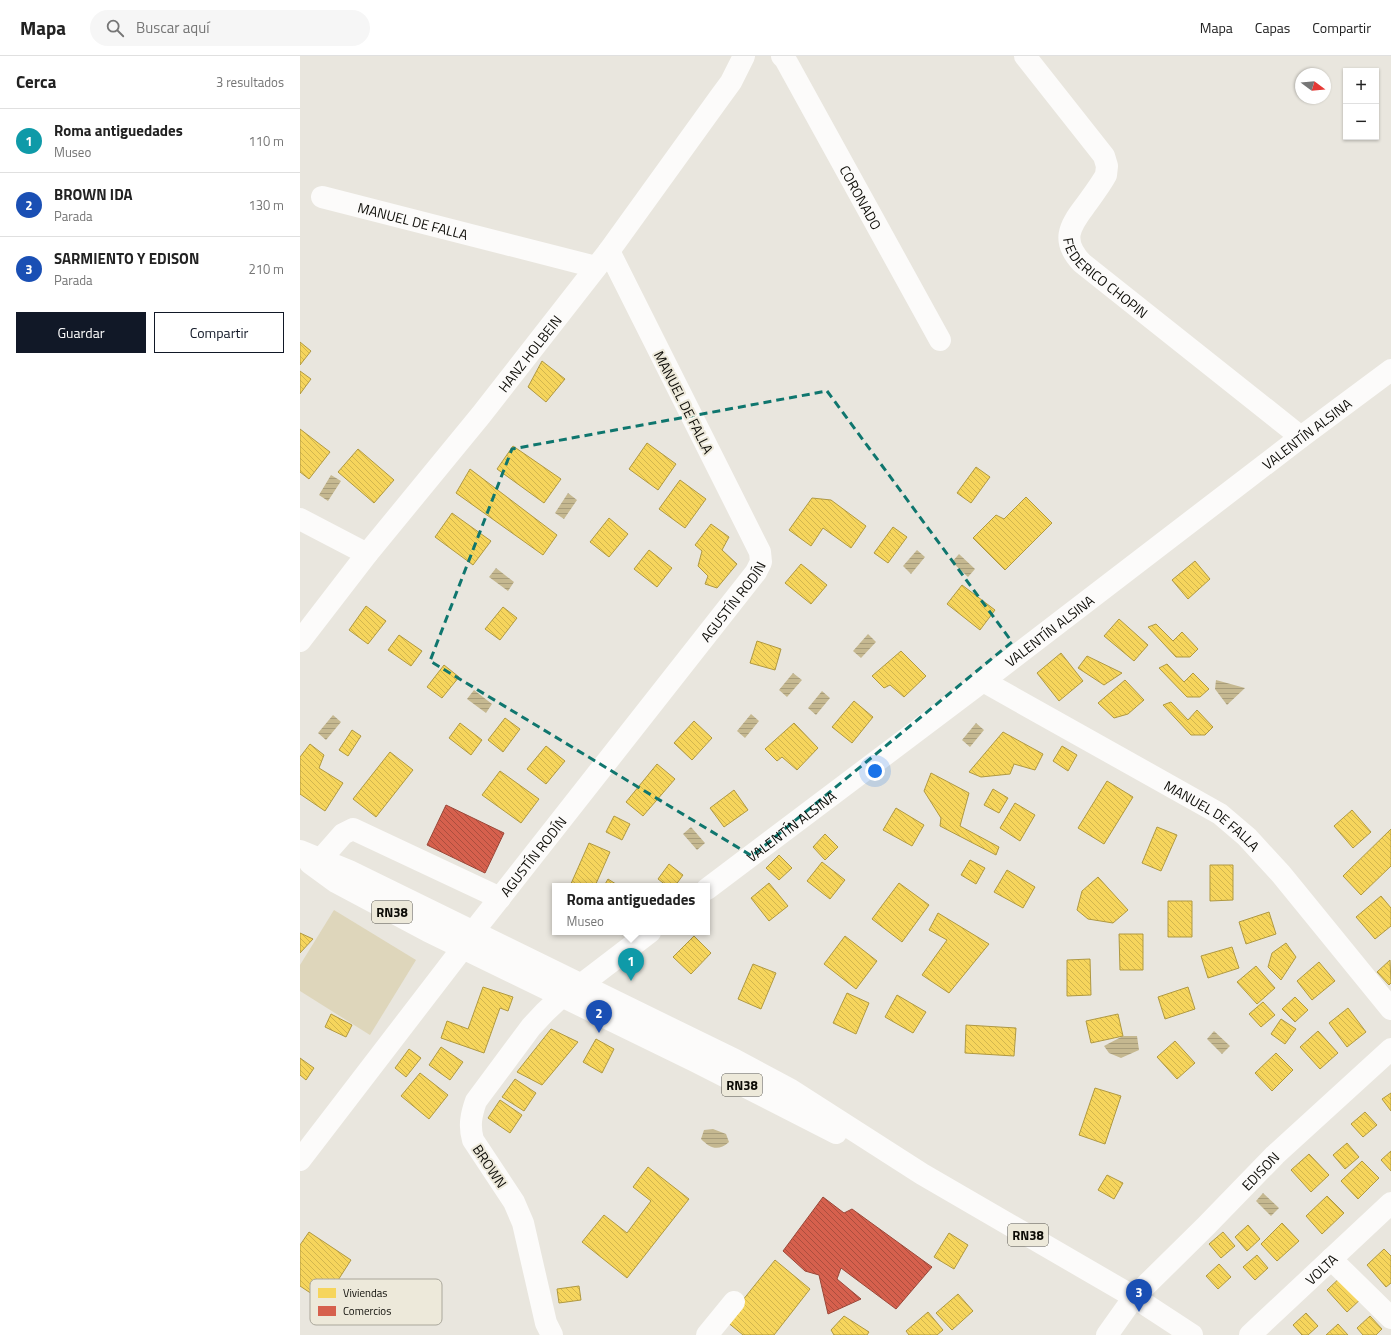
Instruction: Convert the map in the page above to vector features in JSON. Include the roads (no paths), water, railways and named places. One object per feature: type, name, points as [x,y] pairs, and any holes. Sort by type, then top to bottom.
[{"type":"street","name":"HANZ HOLBEIN","points":[[300,641],[367,554],[481,415],[603,259],[731,82],[744,56]]},
{"type":"street","name":"CORONADO","points":[[782,56],[940,340]]},
{"type":"street","name":"FEDERICO CHOPIN","points":[[1025,56],[1104,156],[1107,166],[1106,175],[1073,223],[1069,235],[1070,247],[1074,254],[1082,263],[1301,437]]},
{"type":"street","name":"MANUEL DE FALLA","points":[[322,197],[603,259],[760,552]]},
{"type":"street","name":"VALENTÍN ALSINA","points":[[710,887],[1391,370]]},
{"type":"street","points":[[300,519],[367,554]]},
{"type":"street","name":"AGUSTÍN RODÍN","points":[[300,1160],[471,946],[500,898],[756,572],[760,562],[760,552]]},
{"type":"street","name":"MANUEL DE FALLA","points":[[983,681],[1220,814],[1247,837],[1281,874],[1391,1009]]},
{"type":"street","points":[[321,859],[343,834],[353,829],[500,898]]},
{"type":"street","name":"RN38","points":[[300,851],[349,871],[471,946],[561,997],[650,1039],[922,1174]]},
{"type":"street","name":"RN38","points":[[300,855],[336,882],[471,946],[582,984],[698,1041],[791,1090],[922,1174],[1134,1296],[1192,1335]]},
{"type":"street","points":[[561,997],[582,984],[646,935]]},
{"type":"street","points":[[561,997],[572,995],[585,997],[658,1033],[698,1041]]},
{"type":"street","name":"BROWN","points":[[552,1335],[546,1323],[524,1224],[514,1202],[473,1140],[470,1129],[471,1115],[476,1101],[531,1027],[561,997]]},
{"type":"street","name":"EDISON","points":[[1107,1335],[1134,1296],[1206,1226],[1275,1155],[1391,1049]]},
{"type":"street","name":"VOLTA","points":[[1250,1335],[1391,1203]]},
{"type":"street","points":[[1332,1259],[1391,1318]]},
{"type":"street","points":[[707,1335],[734,1302]]},
{"type":"place","name":"Roma antiguedades","points":[[631,981]]},
{"type":"place","name":"BROWN IDA","points":[[599,1033]]},
{"type":"place","name":"SARMIENTO Y EDISON","points":[[1139,1312]]}]
